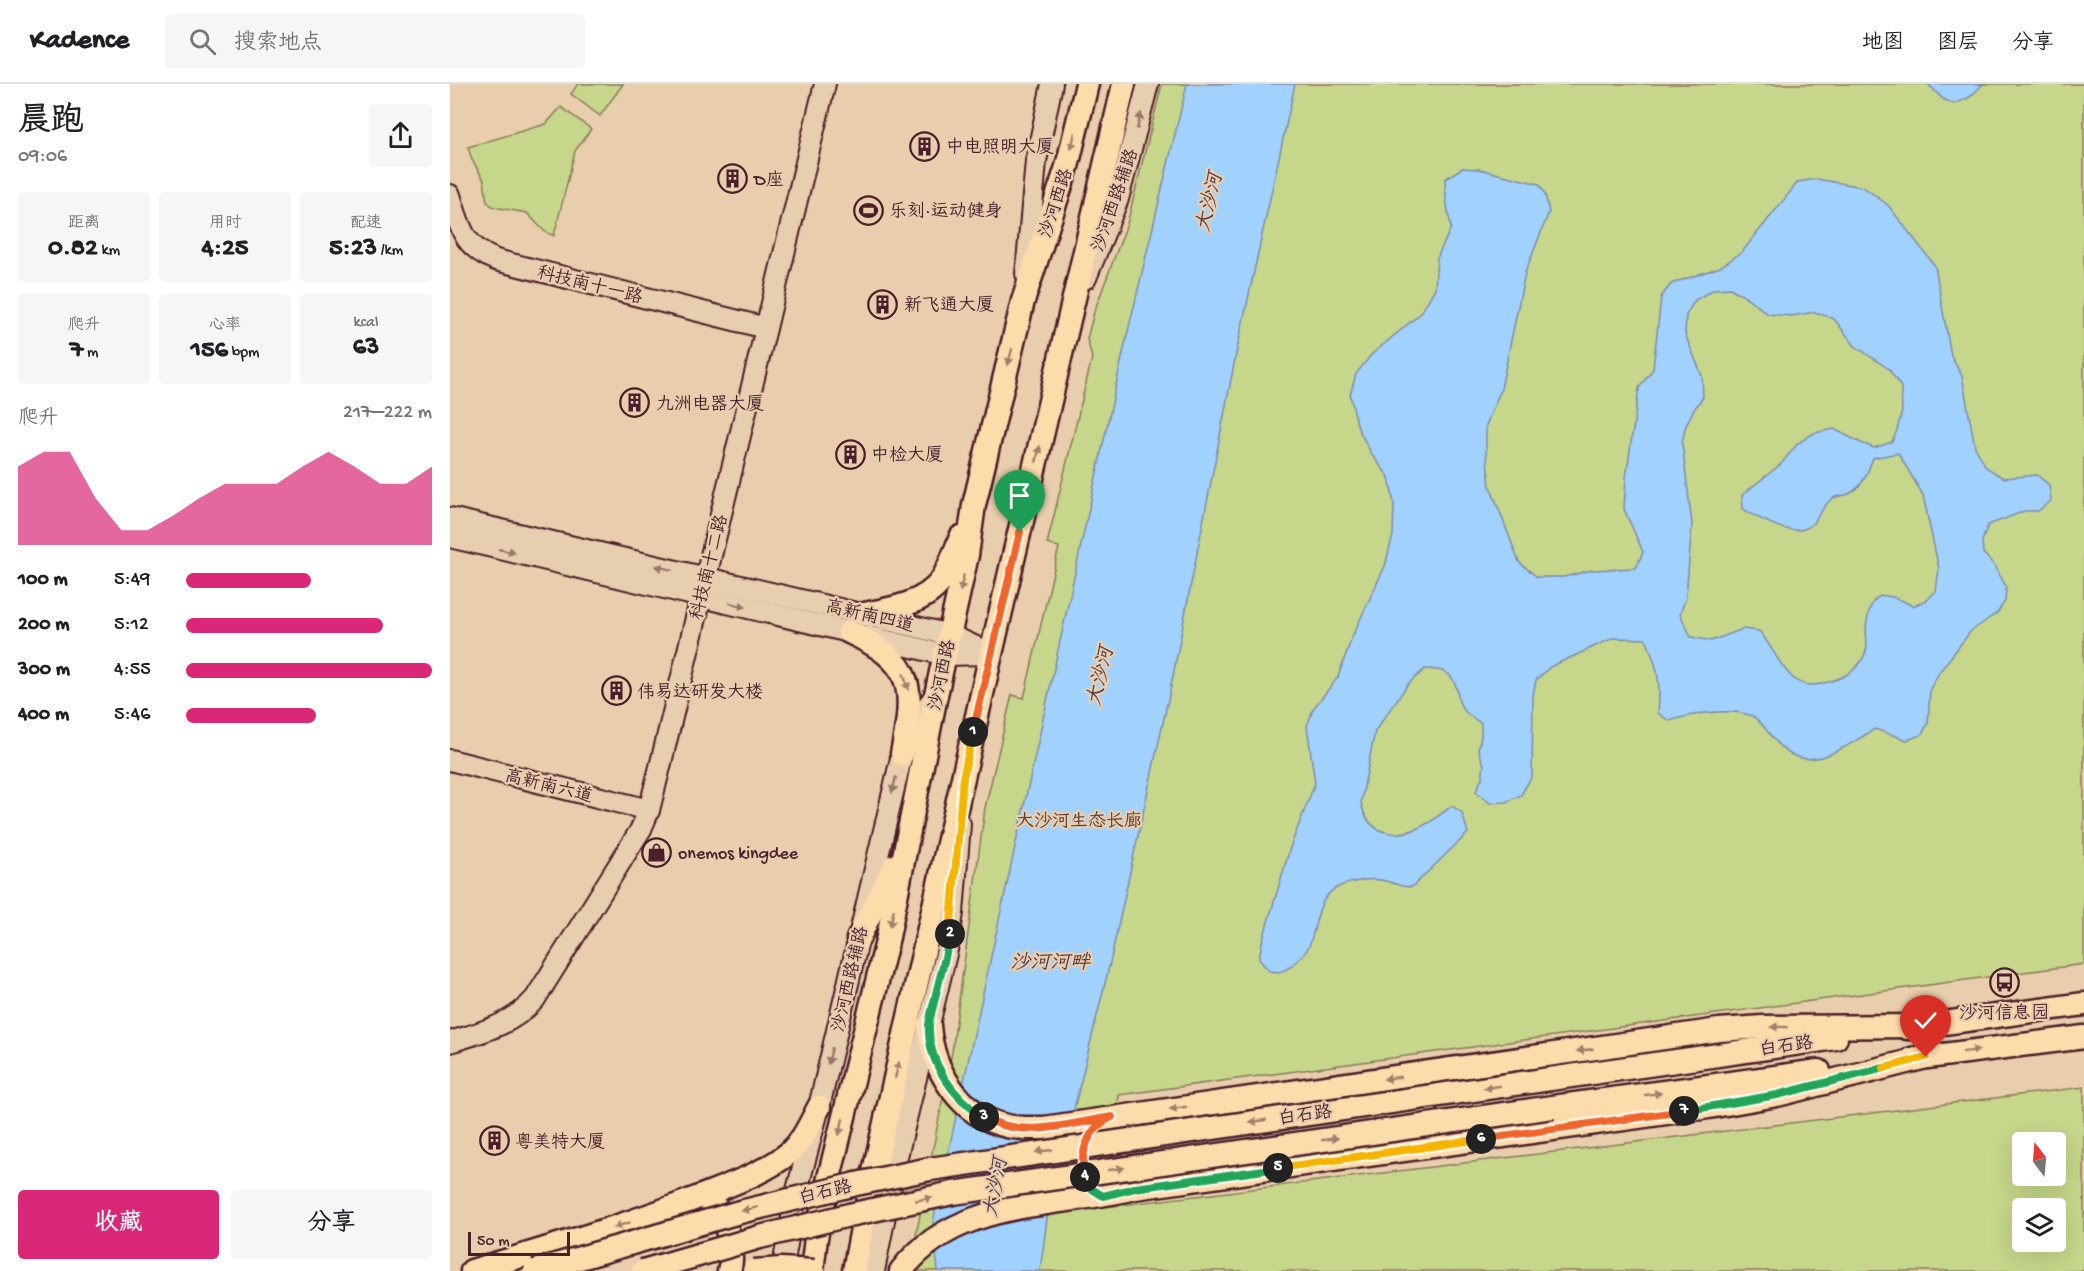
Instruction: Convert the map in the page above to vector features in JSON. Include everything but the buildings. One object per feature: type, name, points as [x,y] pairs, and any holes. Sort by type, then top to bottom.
[{"type":"main road","name":"科技南十二路","points":[[450,1042],[492,1029],[516,1017],[535,999],[642,829],[649,810],[704,587],[825,84]]},
{"type":"main road","points":[[1023,301],[1036,160],[1052,84]]},
{"type":"main road","name":"沙河西路","points":[[813,1271],[816,1238],[828,1182],[888,937],[936,696],[968,555],[974,505],[1023,301],[1067,167],[1087,84]]},
{"type":"main road","name":"沙河西路","points":[[854,1271],[866,1207],[991,654],[1124,84]]},
{"type":"main road","name":"沙河西路辅路","points":[[1071,314],[1118,199],[1148,84]]},
{"type":"main road","name":"科技南十一路","points":[[450,195],[464,236],[472,247],[483,255],[766,328]]},
{"type":"main road","points":[[864,614],[904,605],[933,591],[943,579],[974,505]]},
{"type":"main road","name":"高新南四道","points":[[450,518],[704,587],[849,632],[948,645],[991,654]]},
{"type":"main road","name":"高新南四道","points":[[450,537],[704,587],[864,614],[948,645]]},
{"type":"main road","points":[[849,632],[882,649],[902,671],[908,690],[910,709],[902,754]]},
{"type":"main road","name":"沙河西路辅路","points":[[782,1271],[797,1190],[819,1107],[902,754],[915,722],[936,696]]},
{"type":"main road","name":"高新南六道","points":[[450,760],[649,810]]},
{"type":"main road","points":[[874,1271],[952,922],[963,778]]},
{"type":"main road","points":[[858,939],[909,835]]},
{"type":"main road","name":"白石路","points":[[535,1271],[748,1210],[930,1169],[2084,1004]]},
{"type":"main road","points":[[929,1025],[936,1060],[950,1086],[963,1102],[997,1123],[1025,1129],[1719,1030],[1764,1027],[1921,1026]]},
{"type":"main road","name":"白石路","points":[[643,1271],[750,1240],[849,1215],[953,1194],[1553,1107],[2084,1037]]},
{"type":"main road","points":[[901,1271],[931,1240],[962,1222],[1000,1212],[1135,1188],[1709,1107],[1777,1095],[1926,1057]]},
{"type":"main road","points":[[472,1271],[597,1233],[678,1205],[755,1174],[790,1152],[805,1135],[819,1107]]},
{"type":"main road","points":[[1094,1197],[1084,1175],[1083,1162],[1088,1138],[1103,1119]]},
{"type":"main road","points":[[678,1205],[703,1201],[718,1208],[731,1251],[729,1271]]},
{"type":"main road","points":[[754,1271],[781,1269],[813,1271]]},
{"type":"green space","points":[[578,84],[623,84],[600,116],[571,94]]},
{"type":"green space","name":"大沙河生态长廊","points":[[1162,84],[2084,84],[2084,964],[1119,1095],[1106,1207],[2084,1087],[2084,1271],[912,1271],[916,1235],[952,1052],[985,808],[1012,695],[1024,698],[1059,547],[1047,544],[1092,358],[1087,339],[1094,312],[1127,224]]},
{"type":"green space","points":[[561,107],[591,129],[575,151],[554,236],[544,231],[527,213],[494,207],[487,202],[484,180],[472,160],[468,147],[546,124]]},
{"type":"water","name":"沙河河畔","points":[[1187,84],[1295,84],[1236,354],[1170,691],[1109,967],[1047,1219],[1040,1271],[938,1271],[933,1222],[1125,344]]},
{"type":"water","points":[[1928,84],[1983,84],[1970,97],[1954,104],[1943,99]]},
{"type":"water","points":[[1462,168],[1479,169],[1539,184],[1545,194],[1549,212],[1525,273],[1501,389],[1486,425],[1490,486],[1519,562],[1537,577],[1564,577],[1592,570],[1636,568],[1643,552],[1624,509],[1626,478],[1639,388],[1653,369],[1661,297],[1671,284],[1720,267],[1742,252],[1798,182],[1816,179],[1863,187],[1888,205],[1935,266],[1951,356],[1962,376],[1975,447],[1986,467],[2003,478],[2037,475],[2049,485],[2051,501],[2038,511],[2025,511],[1988,525],[1982,541],[1983,553],[1995,566],[2006,587],[2005,601],[1998,612],[1970,632],[1940,671],[1930,689],[1928,724],[1921,735],[1907,740],[1875,729],[1826,756],[1801,758],[1789,753],[1777,743],[1755,718],[1743,713],[1710,712],[1669,721],[1658,713],[1658,675],[1646,639],[1613,638],[1550,667],[1536,680],[1533,695],[1532,776],[1521,795],[1506,802],[1490,803],[1476,791],[1482,778],[1484,765],[1478,749],[1481,723],[1462,707],[1455,683],[1446,672],[1425,669],[1408,684],[1375,731],[1361,802],[1371,823],[1387,832],[1407,832],[1418,828],[1452,806],[1462,813],[1468,833],[1412,887],[1371,880],[1340,886],[1332,891],[1318,912],[1312,938],[1304,953],[1286,969],[1279,972],[1269,971],[1259,959],[1262,942],[1291,845],[1315,783],[1307,726],[1313,709],[1338,677],[1352,637],[1385,566],[1393,535],[1394,504],[1389,477],[1372,455],[1358,428],[1350,395],[1356,374],[1371,355],[1421,313],[1435,288],[1437,258],[1451,228],[1445,179]],"holes":[[[1730,288],[1768,314],[1792,316],[1815,312],[1834,319],[1855,346],[1889,369],[1901,387],[1902,411],[1892,442],[1874,448],[1834,429],[1814,433],[1798,443],[1781,464],[1742,495],[1743,509],[1777,526],[1787,529],[1805,529],[1812,524],[1833,498],[1857,489],[1864,480],[1873,458],[1898,453],[1923,495],[1939,569],[1936,591],[1927,600],[1913,606],[1893,597],[1879,596],[1874,600],[1868,616],[1867,649],[1863,658],[1850,673],[1820,684],[1804,684],[1794,679],[1759,631],[1743,629],[1711,641],[1691,637],[1680,614],[1686,597],[1692,524],[1682,443],[1685,428],[1703,397],[1702,376],[1685,334],[1686,315],[1695,300],[1714,289]]]},
{"type":"place","name":"中电照明大厦","points":[[925,146]]},
{"type":"place","name":"D座","points":[[733,179]]},
{"type":"place","name":"乐刻·运动健身","points":[[868,210]]},
{"type":"place","name":"新飞通大厦","points":[[883,304]]},
{"type":"place","name":"九洲电器大厦","points":[[635,403]]},
{"type":"place","name":"中检大厦","points":[[850,454]]},
{"type":"place","name":"伟易达研发大楼","points":[[616,691]]},
{"type":"place","name":"onemos kingdee","points":[[657,852]]},
{"type":"place","name":"沙河信息园","points":[[2004,983]]},
{"type":"place","name":"粤美特大厦","points":[[494,1141]]},
{"type":"route","points":[[1020,532],[963,778],[951,930],[929,1025],[930,1035],[940,1069],[956,1095],[988,1119],[1006,1126],[1025,1129],[1112,1117],[1103,1121],[1088,1138],[1083,1170],[1085,1180],[1096,1192],[1103,1196],[1135,1188],[1709,1107],[1777,1095],[1926,1057]]},
{"type":"water label","name":"大沙河","points":[[1208,202]]},
{"type":"water label","name":"大沙河","points":[[1099,676]]},
{"type":"water label","name":"大沙河","points":[[994,1187]]}]
